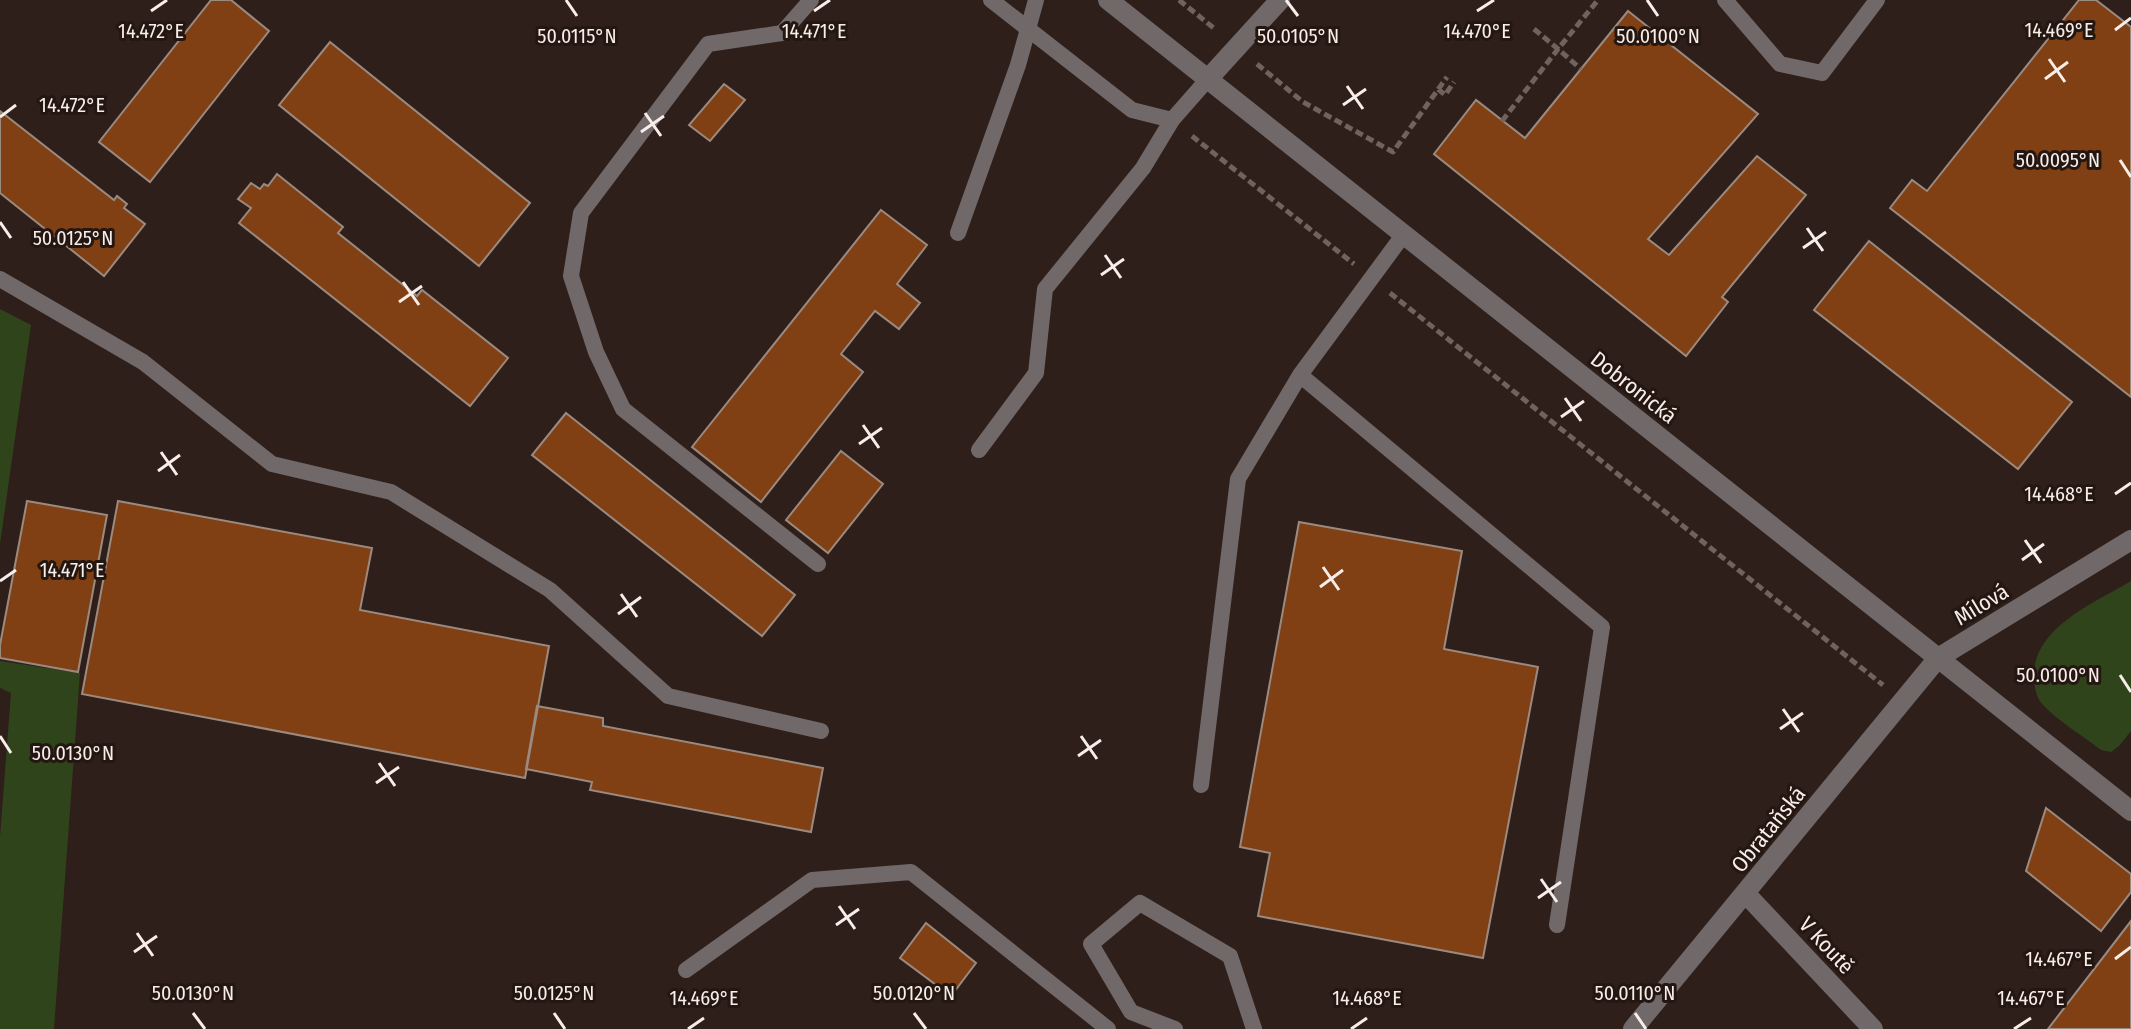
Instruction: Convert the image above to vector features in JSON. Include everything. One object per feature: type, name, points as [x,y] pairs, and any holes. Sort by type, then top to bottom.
[{"type":"street","name":"Dobronická","points":[[1108,0],[2131,811]]},
{"type":"street","points":[[1208,79],[1280,0]]},
{"type":"street","name":"Mílová","points":[[1938,658],[2131,540]]},
{"type":"street","name":"Obrataňská","points":[[1633,1029],[1938,658]]},
{"type":"street","name":"V Koutě","points":[[1746,894],[1873,1029]]},
{"type":"lane","points":[[811,0],[782,33],[708,44],[581,213],[571,276],[596,352],[623,409],[818,564]]},
{"type":"lane","points":[[991,0],[1132,110],[1172,120]]},
{"type":"lane","points":[[958,233],[1018,65],[1036,0]]},
{"type":"lane","points":[[1725,0],[1780,64],[1822,73],[1877,0]]},
{"type":"lane","points":[[979,450],[1036,373],[1045,289],[1143,168],[1172,120],[1208,79]]},
{"type":"lane","points":[[1201,785],[1238,479],[1300,375],[1404,234]]},
{"type":"lane","points":[[0,279],[143,362],[272,464],[391,492],[550,590],[668,696],[821,731]]},
{"type":"lane","points":[[1300,375],[1602,627],[1557,925]]},
{"type":"lane","points":[[686,970],[812,880],[911,872],[1108,1029]]},
{"type":"lane","points":[[1175,1029],[1131,1012],[1091,944],[1140,903],[1230,956],[1254,1029]]},
{"type":"path","points":[[1179,0],[1303,102],[1393,152],[1447,77]]},
{"type":"path","points":[[1502,121],[1598,0]]},
{"type":"path","points":[[1534,29],[1581,69]]},
{"type":"path","points":[[1438,89],[1445,95],[1454,82]]},
{"type":"path","points":[[1172,120],[1902,701]]},
{"type":"green space","points":[[0,309],[31,325],[0,544]]},
{"type":"green space","points":[[2131,581],[2131,731],[2111,752],[2101,750],[2042,704],[2034,675],[2037,658],[2056,630],[2085,607]]},
{"type":"green space","points":[[0,661],[80,673],[54,1029],[0,1029],[0,837],[11,693],[0,688]]},
{"type":"building","points":[[211,0],[231,0],[269,31],[150,182],[99,142]]},
{"type":"building","points":[[2079,0],[2096,0],[2131,27],[2131,397],[1890,208],[1912,180],[1927,191]]},
{"type":"building","points":[[1628,11],[1758,114],[1648,239],[1669,255],[1757,156],[1806,195],[1722,297],[1728,302],[1686,356],[1434,154],[1476,100],[1525,138]]},
{"type":"building","points":[[330,42],[530,203],[479,266],[279,105]]},
{"type":"building","points":[[724,84],[745,100],[710,141],[689,125]]},
{"type":"building","points":[[0,111],[114,200],[117,196],[127,204],[124,208],[145,224],[104,276],[0,193]]},
{"type":"building","points":[[277,174],[343,227],[338,233],[417,296],[422,290],[508,358],[470,406],[239,223],[251,208],[238,199],[251,183],[260,189],[264,184],[268,186]]},
{"type":"building","points":[[881,210],[927,245],[897,284],[920,303],[899,329],[875,311],[841,354],[863,372],[761,502],[692,447]]},
{"type":"building","points":[[1869,241],[2072,402],[2018,469],[1814,310]]},
{"type":"building","points":[[566,413],[795,595],[762,636],[532,455]]},
{"type":"building","points":[[841,451],[883,484],[828,553],[786,520]]},
{"type":"building","points":[[27,501],[107,515],[78,672],[0,658]]},
{"type":"building","points":[[118,501],[372,548],[360,610],[549,646],[525,778],[82,694]]},
{"type":"building","points":[[1299,522],[1462,551],[1444,649],[1538,667],[1483,958],[1258,916],[1270,853],[1240,847]]},
{"type":"building","points":[[537,706],[603,718],[603,726],[823,768],[811,832],[590,790],[592,782],[526,769]]},
{"type":"building","points":[[2046,808],[2131,874],[2131,892],[2101,931],[2026,871]]},
{"type":"building","points":[[2131,921],[2131,1029],[2048,1029]]},
{"type":"building","points":[[926,923],[976,963],[951,996],[900,958]]}]
